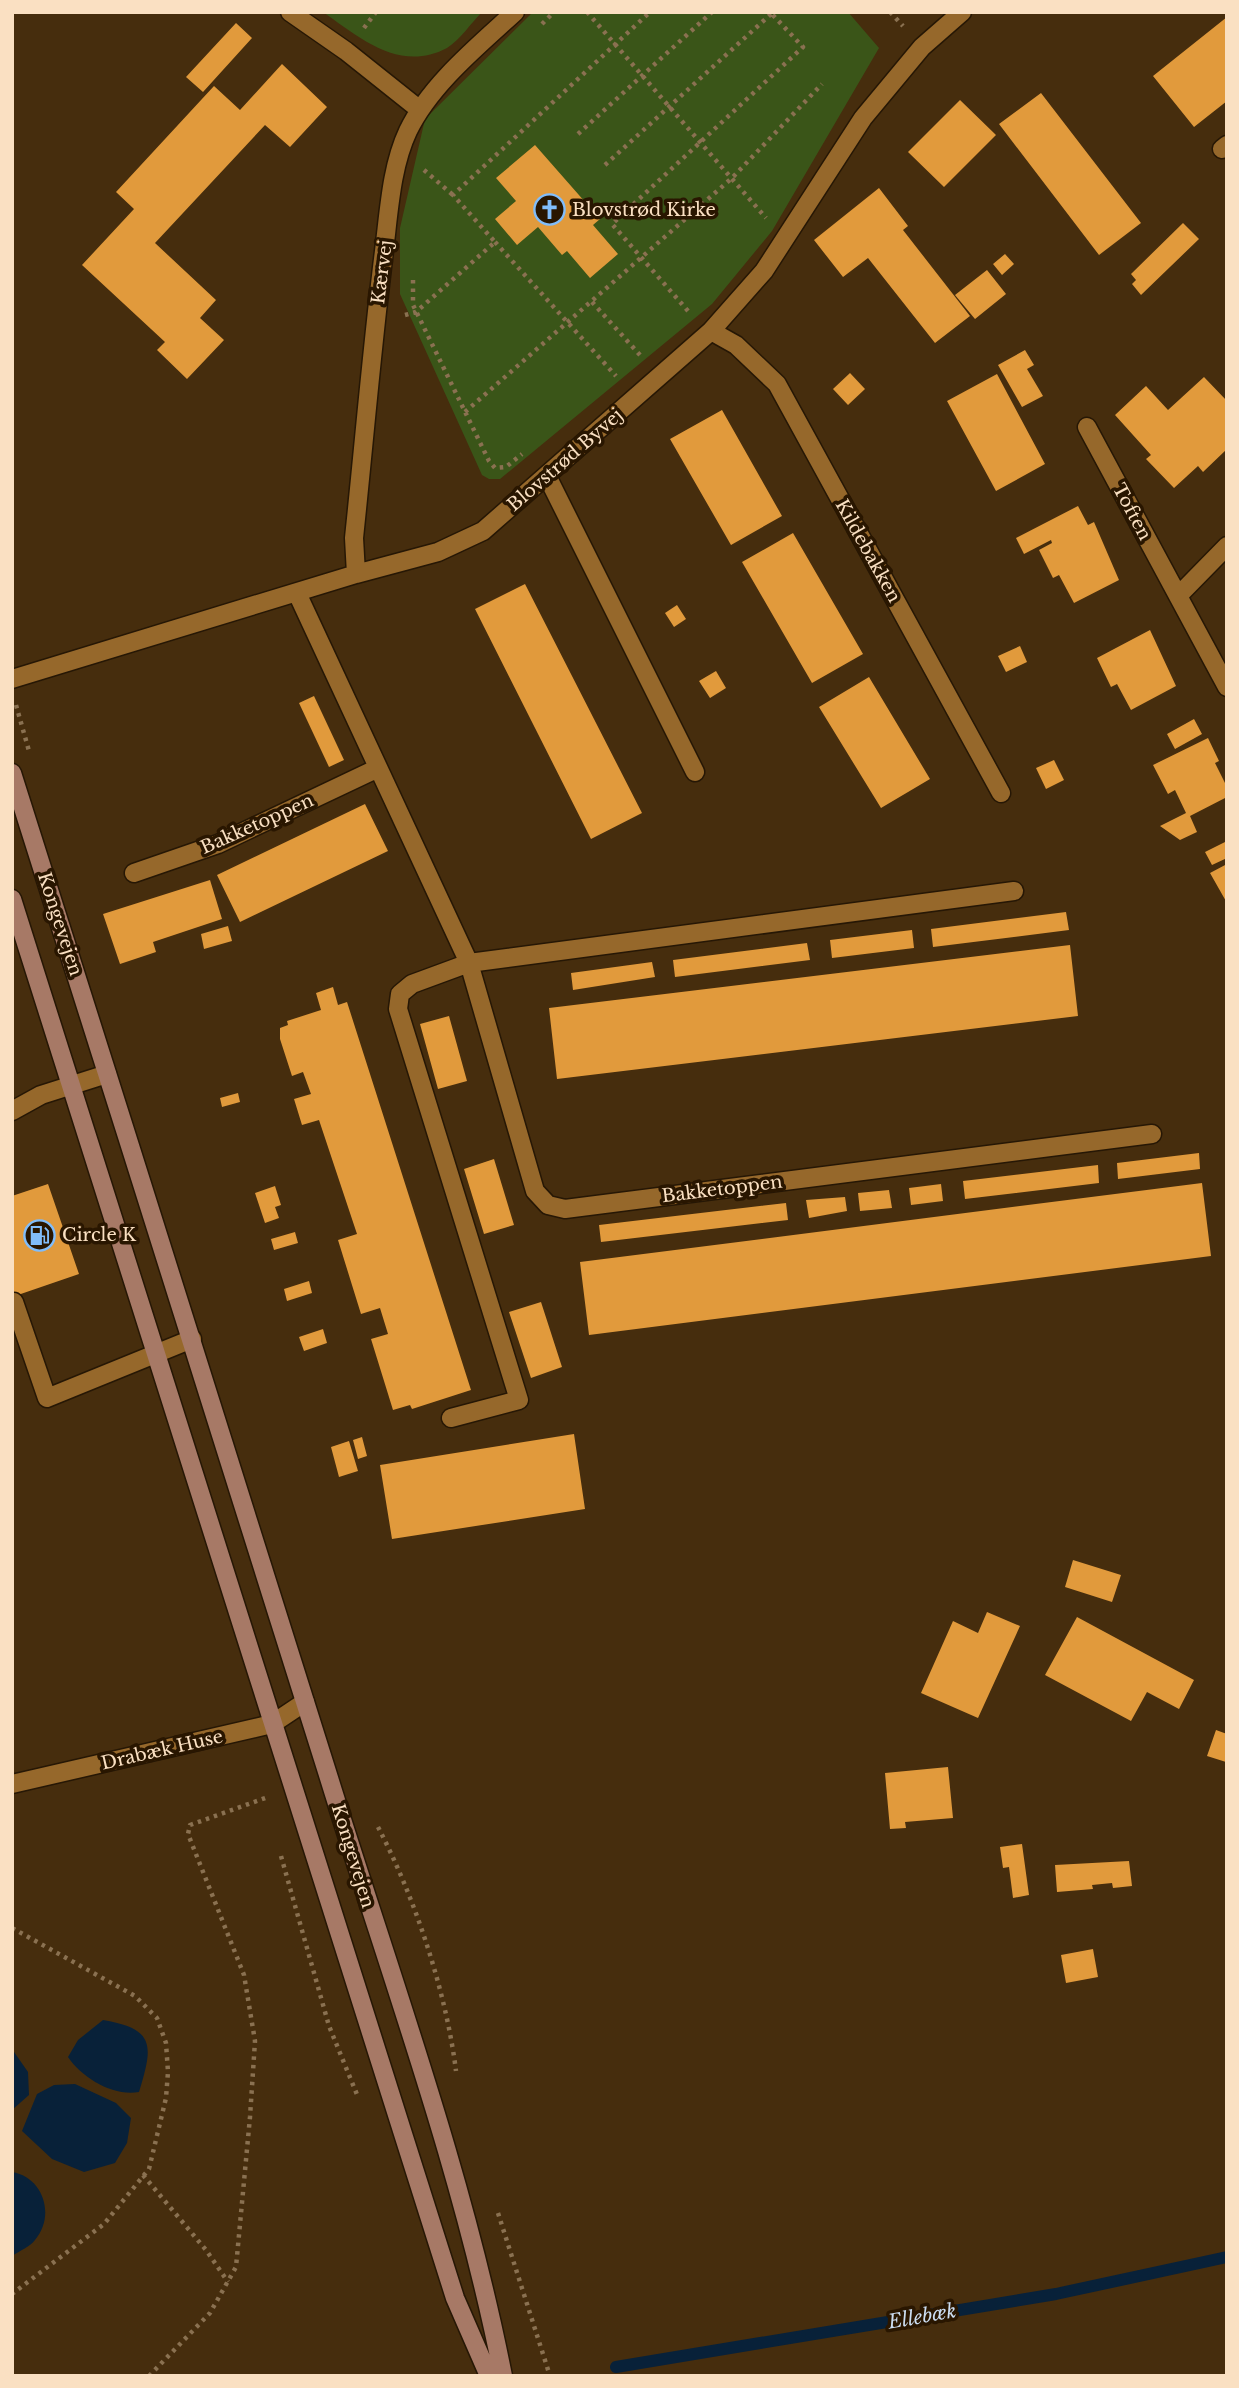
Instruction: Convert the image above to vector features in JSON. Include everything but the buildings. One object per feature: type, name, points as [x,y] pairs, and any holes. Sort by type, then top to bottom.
[{"type":"main road","name":"Kongevejen","points":[[12,773],[442,2138],[487,2291],[503,2376]]},
{"type":"main road","name":"Kongevejen","points":[[12,899],[157,1351],[294,1795],[456,2298],[489,2376]]},
{"type":"street","points":[[290,12],[346,51],[420,110]]},
{"type":"street","name":"Kærvej","points":[[356,574],[354,538],[380,286],[392,189],[407,133],[420,110],[451,74],[515,12]]},
{"type":"street","name":"Blovstrød Byvej","points":[[12,679],[356,574],[438,552],[483,531],[711,331],[764,271],[863,118],[922,47],[962,12]]},
{"type":"street","name":"Kildebakken","points":[[711,331],[736,345],[777,384],[1001,793]]},
{"type":"street","name":"Toften","points":[[1087,427],[1227,687]]},
{"type":"street","points":[[547,476],[695,772]]},
{"type":"street","points":[[1178,596],[1227,546]]},
{"type":"street","name":"Bakketoppen","points":[[297,593],[376,769],[469,962],[535,1191],[548,1205],[565,1209],[1152,1134]]},
{"type":"street","name":"Bakketoppen","points":[[134,873],[218,844],[376,769]]},
{"type":"street","points":[[451,1418],[519,1400],[398,1009],[400,994],[412,984],[469,962],[1014,891]]},
{"type":"street","points":[[12,1111],[41,1095],[107,1074]]},
{"type":"street","points":[[14,1302],[47,1398],[192,1339]]},
{"type":"street","name":"Drabæk Huse","points":[[12,1784],[272,1724],[305,1702]]},
{"type":"path","points":[[535,30],[554,12]]},
{"type":"path","points":[[587,12],[768,221]]},
{"type":"path","points":[[453,195],[650,12]]},
{"type":"path","points":[[578,134],[712,12]]},
{"type":"path","points":[[606,164],[771,13],[803,47],[612,224],[688,311]]},
{"type":"path","points":[[465,412],[732,178],[822,84]]},
{"type":"path","points":[[429,157],[423,169],[453,195],[616,376]]},
{"type":"path","points":[[419,174],[423,163]]},
{"type":"path","points":[[376,321],[416,312],[495,242]]},
{"type":"path","points":[[412,278],[416,312],[495,468],[506,467],[526,451]]},
{"type":"path","points":[[592,302],[639,355]]},
{"type":"path","points":[[678,320],[696,304]]},
{"type":"path","points":[[632,362],[649,346]]},
{"type":"path","points":[[606,384],[624,369]]},
{"type":"path","points":[[16,703],[31,756]]},
{"type":"path","points":[[149,2376],[210,2313],[236,2267],[254,2041],[244,1976],[188,1834],[190,1825],[265,1798],[294,1795]]},
{"type":"path","points":[[12,1928],[135,1996],[157,2018],[166,2043],[168,2072],[166,2098],[149,2169],[104,2224],[12,2294]]},
{"type":"path","points":[[143,2175],[206,2250],[228,2282]]},
{"type":"green space","points":[[323,12],[482,12],[452,45],[430,55],[413,57],[381,49]]},
{"type":"green space","points":[[533,12],[848,12],[879,48],[772,231],[712,304],[500,479],[489,479],[482,475],[400,294],[400,228],[425,119]]},
{"type":"water","points":[[103,2020],[133,2029],[146,2042],[147,2063],[139,2092],[109,2089],[81,2072],[68,2057],[78,2040]]},
{"type":"water","points":[[12,2049],[28,2072],[29,2095],[12,2110]]},
{"type":"water","points":[[75,2084],[116,2103],[131,2118],[127,2143],[115,2163],[84,2172],[52,2159],[22,2131],[37,2094],[54,2085]]},
{"type":"water","points":[[12,2172],[23,2175],[38,2189],[43,2198],[45,2220],[35,2240],[12,2256]]},
{"type":"waterway","name":"Ellebæk","points":[[616,2367],[1056,2294],[1227,2257]]},
{"type":"place","name":"Blovstrød Kirke","points":[[549,210]]},
{"type":"place","name":"Circle K","points":[[39,1235]]}]
